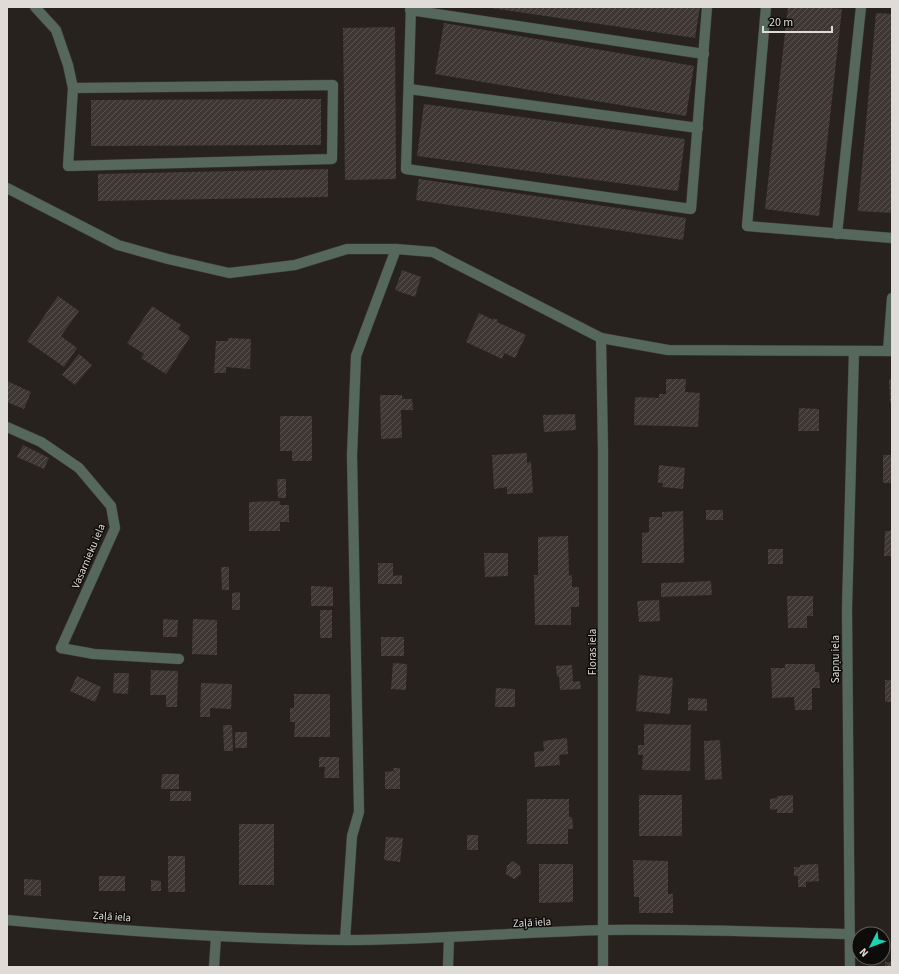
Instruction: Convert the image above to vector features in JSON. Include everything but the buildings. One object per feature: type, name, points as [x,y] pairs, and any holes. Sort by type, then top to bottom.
[{"type":"street","points":[[35,7],[56,30],[68,65],[73,88],[68,166],[332,159],[332,85],[73,88]]},
{"type":"street","points":[[704,54],[411,9],[406,169],[691,209],[704,54],[707,7]]},
{"type":"street","points":[[766,7],[747,226],[892,238]]},
{"type":"street","points":[[837,234],[861,7]]},
{"type":"street","points":[[409,89],[698,128]]},
{"type":"street","points":[[7,188],[118,245],[168,259],[228,273],[295,265],[347,249],[396,249],[433,252],[601,338],[668,350],[890,351],[892,298]]},
{"type":"street","points":[[345,940],[352,836],[360,812],[352,455],[356,356],[396,249]]},
{"type":"street","name":"Floras iela","points":[[601,338],[603,450],[603,967]]},
{"type":"street","name":"Sapņu iela","points":[[850,967],[847,609],[854,351]]},
{"type":"street","name":"Vasarnieku iela","points":[[7,427],[41,442],[79,468],[111,506],[115,528],[61,648],[94,654],[179,659]]},
{"type":"street","name":"Zaļā iela","points":[[7,920],[216,936],[345,940],[604,930],[850,934]]},
{"type":"street","points":[[214,967],[216,936]]},
{"type":"street","points":[[448,937],[448,967]]}]
